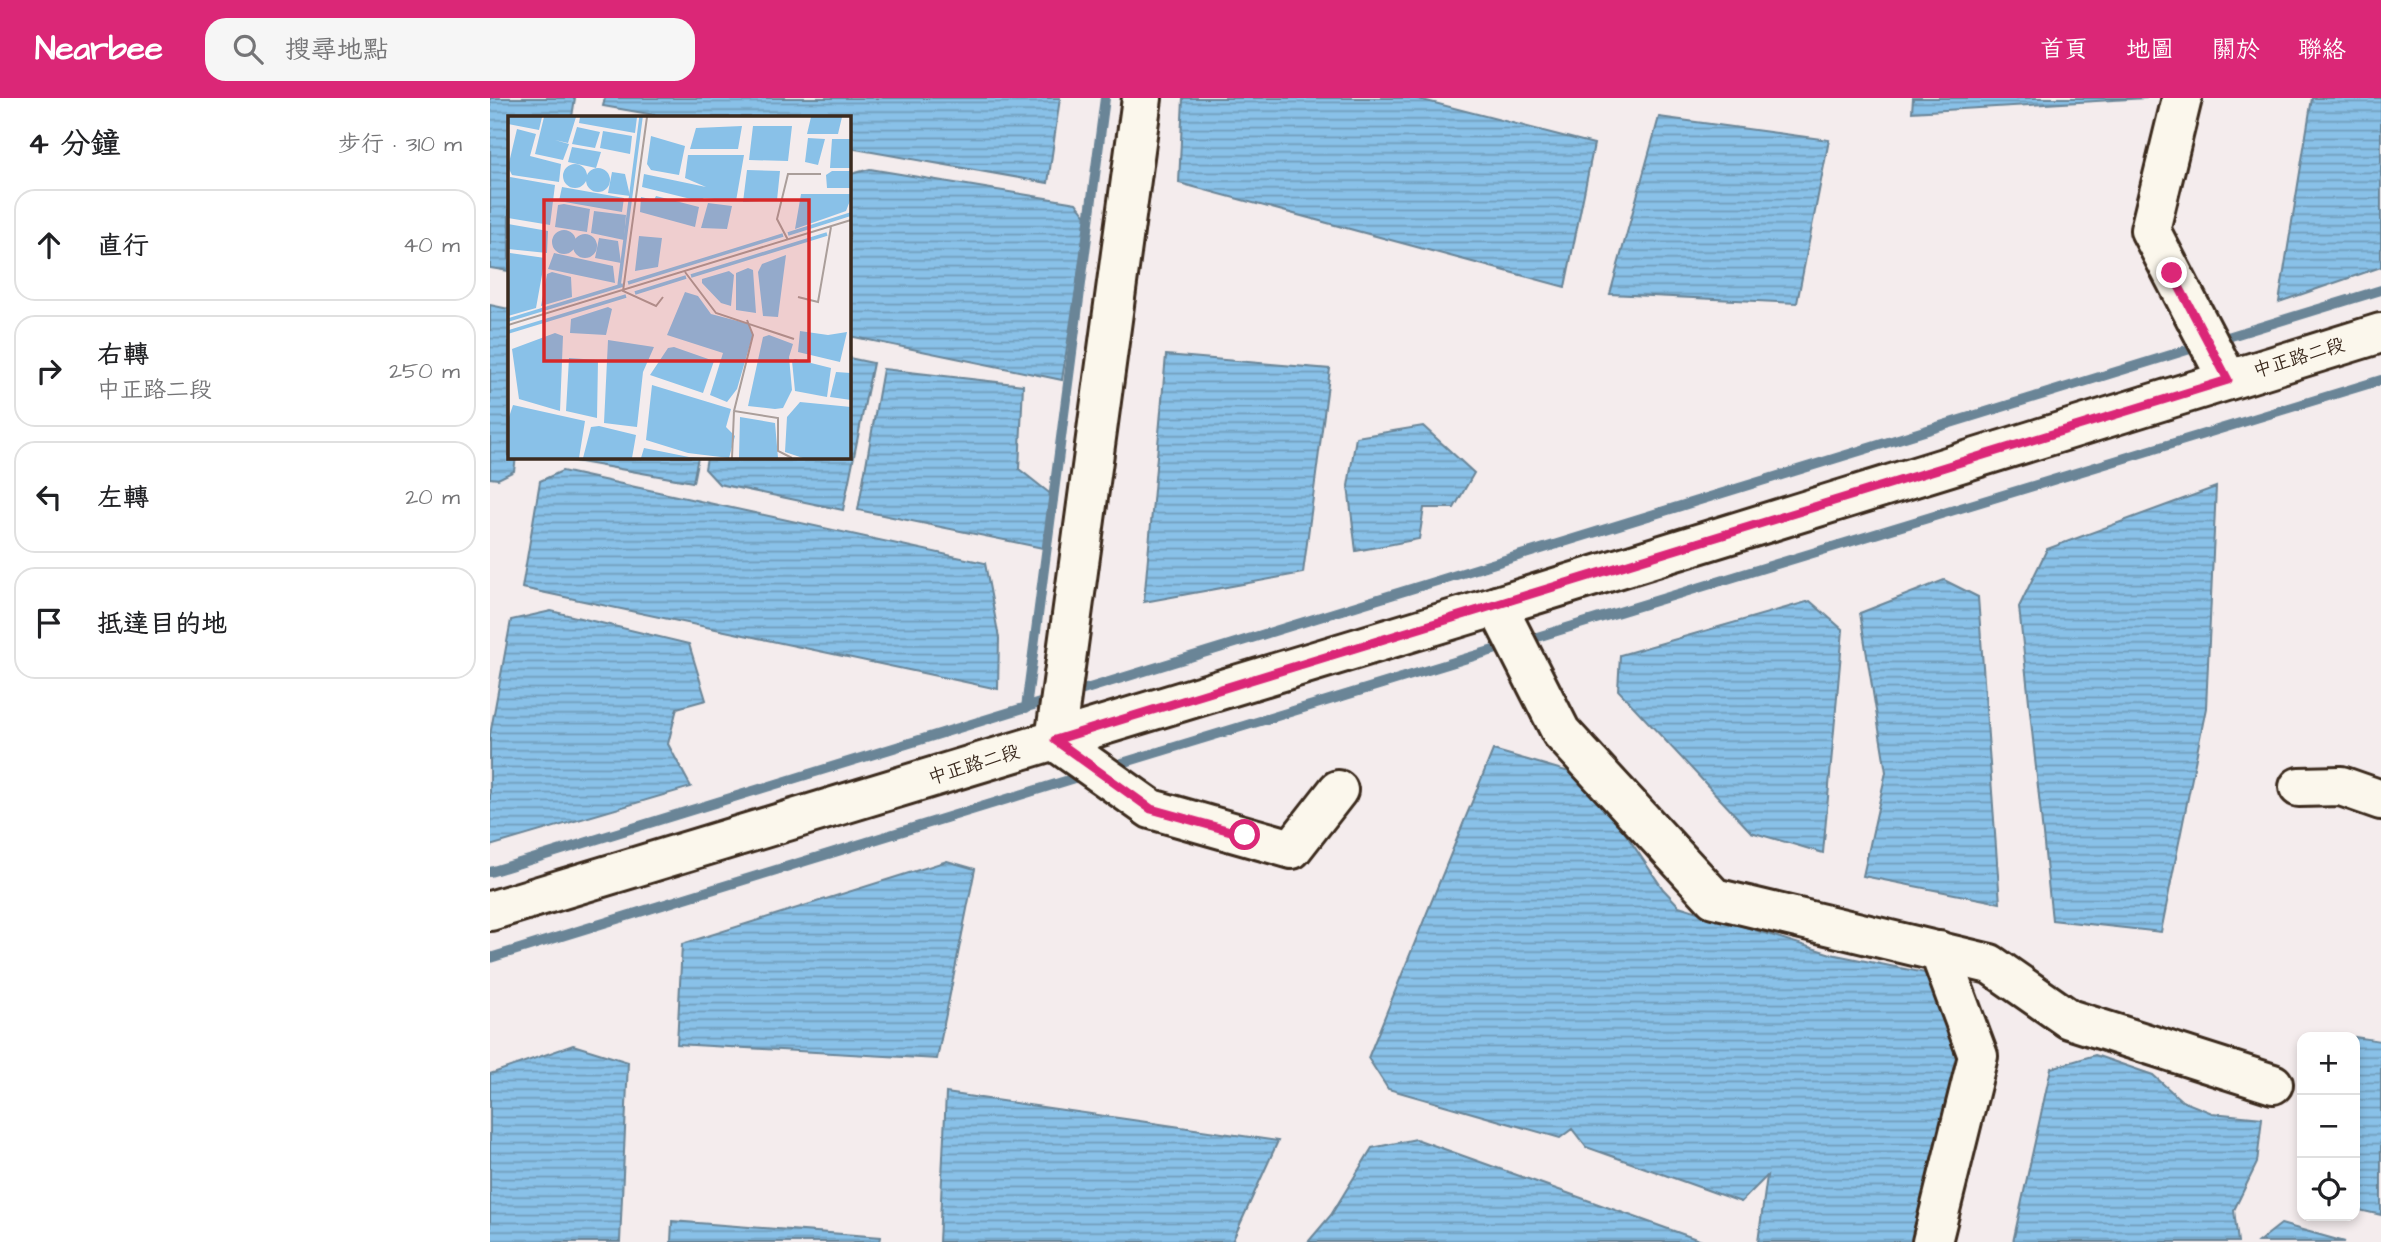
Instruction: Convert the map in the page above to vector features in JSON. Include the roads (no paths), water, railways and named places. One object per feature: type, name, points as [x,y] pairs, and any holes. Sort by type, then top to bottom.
[{"type":"main road","points":[[1142,98],[1055,740],[1151,809],[1292,849],[1338,790]]},
{"type":"main road","points":[[2182,98],[2150,230],[2228,380]]},
{"type":"main road","name":"中正路二段","points":[[490,911],[1497,606],[2381,333]]},
{"type":"main road","points":[[1497,606],[1561,732],[1714,898],[1990,964],[2069,1019],[2273,1084]]},
{"type":"main road","points":[[2299,787],[2341,786],[2381,800]]},
{"type":"main road","points":[[1932,1242],[1978,1056],[1939,951]]},
{"type":"water","points":[[490,98],[575,98],[572,116],[508,116],[508,271],[490,268]]},
{"type":"water","points":[[605,98],[1060,98],[1048,183],[850,148],[850,116],[660,116],[603,106]]},
{"type":"water","points":[[1183,98],[1415,98],[1594,144],[1565,287],[1179,183]]},
{"type":"water","points":[[1913,98],[2147,98],[1912,112]]},
{"type":"water","points":[[2312,98],[2381,98],[2381,267],[2279,302]]},
{"type":"water","points":[[1659,117],[1829,140],[1797,303],[1610,294]]},
{"type":"water","points":[[870,169],[1076,203],[1087,217],[1062,380],[850,336],[851,174]]},
{"type":"water","points":[[490,305],[508,309],[508,458],[516,458],[514,471],[498,479],[490,478]]},
{"type":"water","points":[[1166,355],[1330,369],[1303,573],[1144,602]]},
{"type":"water","points":[[850,358],[873,363],[843,510],[719,484],[705,469],[707,458],[850,458]]},
{"type":"water","points":[[883,369],[1023,385],[1019,469],[1057,499],[1043,548],[858,510]]},
{"type":"water","points":[[1423,426],[1474,473],[1454,508],[1424,508],[1419,539],[1356,551],[1348,486],[1356,437]]},
{"type":"water","points":[[558,458],[698,458],[693,482]]},
{"type":"water","points":[[562,471],[985,563],[999,638],[998,689],[522,588],[540,481]]},
{"type":"water","points":[[2216,487],[2206,708],[2161,932],[2052,920],[2019,607],[2047,549]]},
{"type":"water","points":[[1944,580],[1978,597],[2000,903],[1863,876],[1886,772],[1860,613]]},
{"type":"water","points":[[1810,601],[1843,630],[1823,853],[1751,832],[1618,690],[1620,655]]},
{"type":"water","points":[[551,611],[689,644],[706,700],[677,708],[668,744],[691,787],[490,846],[490,735],[511,620]]},
{"type":"water","points":[[1493,750],[1587,777],[1663,889],[1679,906],[1831,954],[1950,978],[1979,1052],[1936,1242],[1758,1242],[1767,1176],[1741,1202],[1586,1147],[1572,1129],[1560,1138],[1388,1089],[1368,1058]]},
{"type":"water","points":[[947,861],[975,869],[937,1059],[677,1044],[682,944]]},
{"type":"water","points":[[2360,1038],[2381,1041],[2381,1215],[2360,1210]]},
{"type":"water","points":[[573,1045],[628,1062],[620,1242],[490,1242],[490,1074]]},
{"type":"water","points":[[2095,1055],[2153,1075],[2182,1101],[2212,1113],[2262,1118],[2257,1163],[2234,1210],[2238,1242],[2013,1242],[2051,1068]]},
{"type":"water","points":[[946,1093],[1278,1141],[1232,1242],[939,1242]]},
{"type":"water","points":[[1416,1139],[1702,1242],[1308,1242],[1331,1215],[1372,1148]]},
{"type":"water","points":[[672,1221],[881,1237],[880,1242],[671,1242]]},
{"type":"water","points":[[2281,1224],[2345,1242],[2258,1242]]},
{"type":"waterway","points":[[1026,708],[1105,98]]},
{"type":"waterway","points":[[2218,340],[2381,290]]},
{"type":"waterway","points":[[1070,694],[2200,346]]},
{"type":"waterway","points":[[1524,641],[2381,380]]},
{"type":"waterway","points":[[1109,767],[1510,645]]},
{"type":"waterway","points":[[490,872],[1053,699]]},
{"type":"waterway","points":[[490,958],[1085,775]]}]
